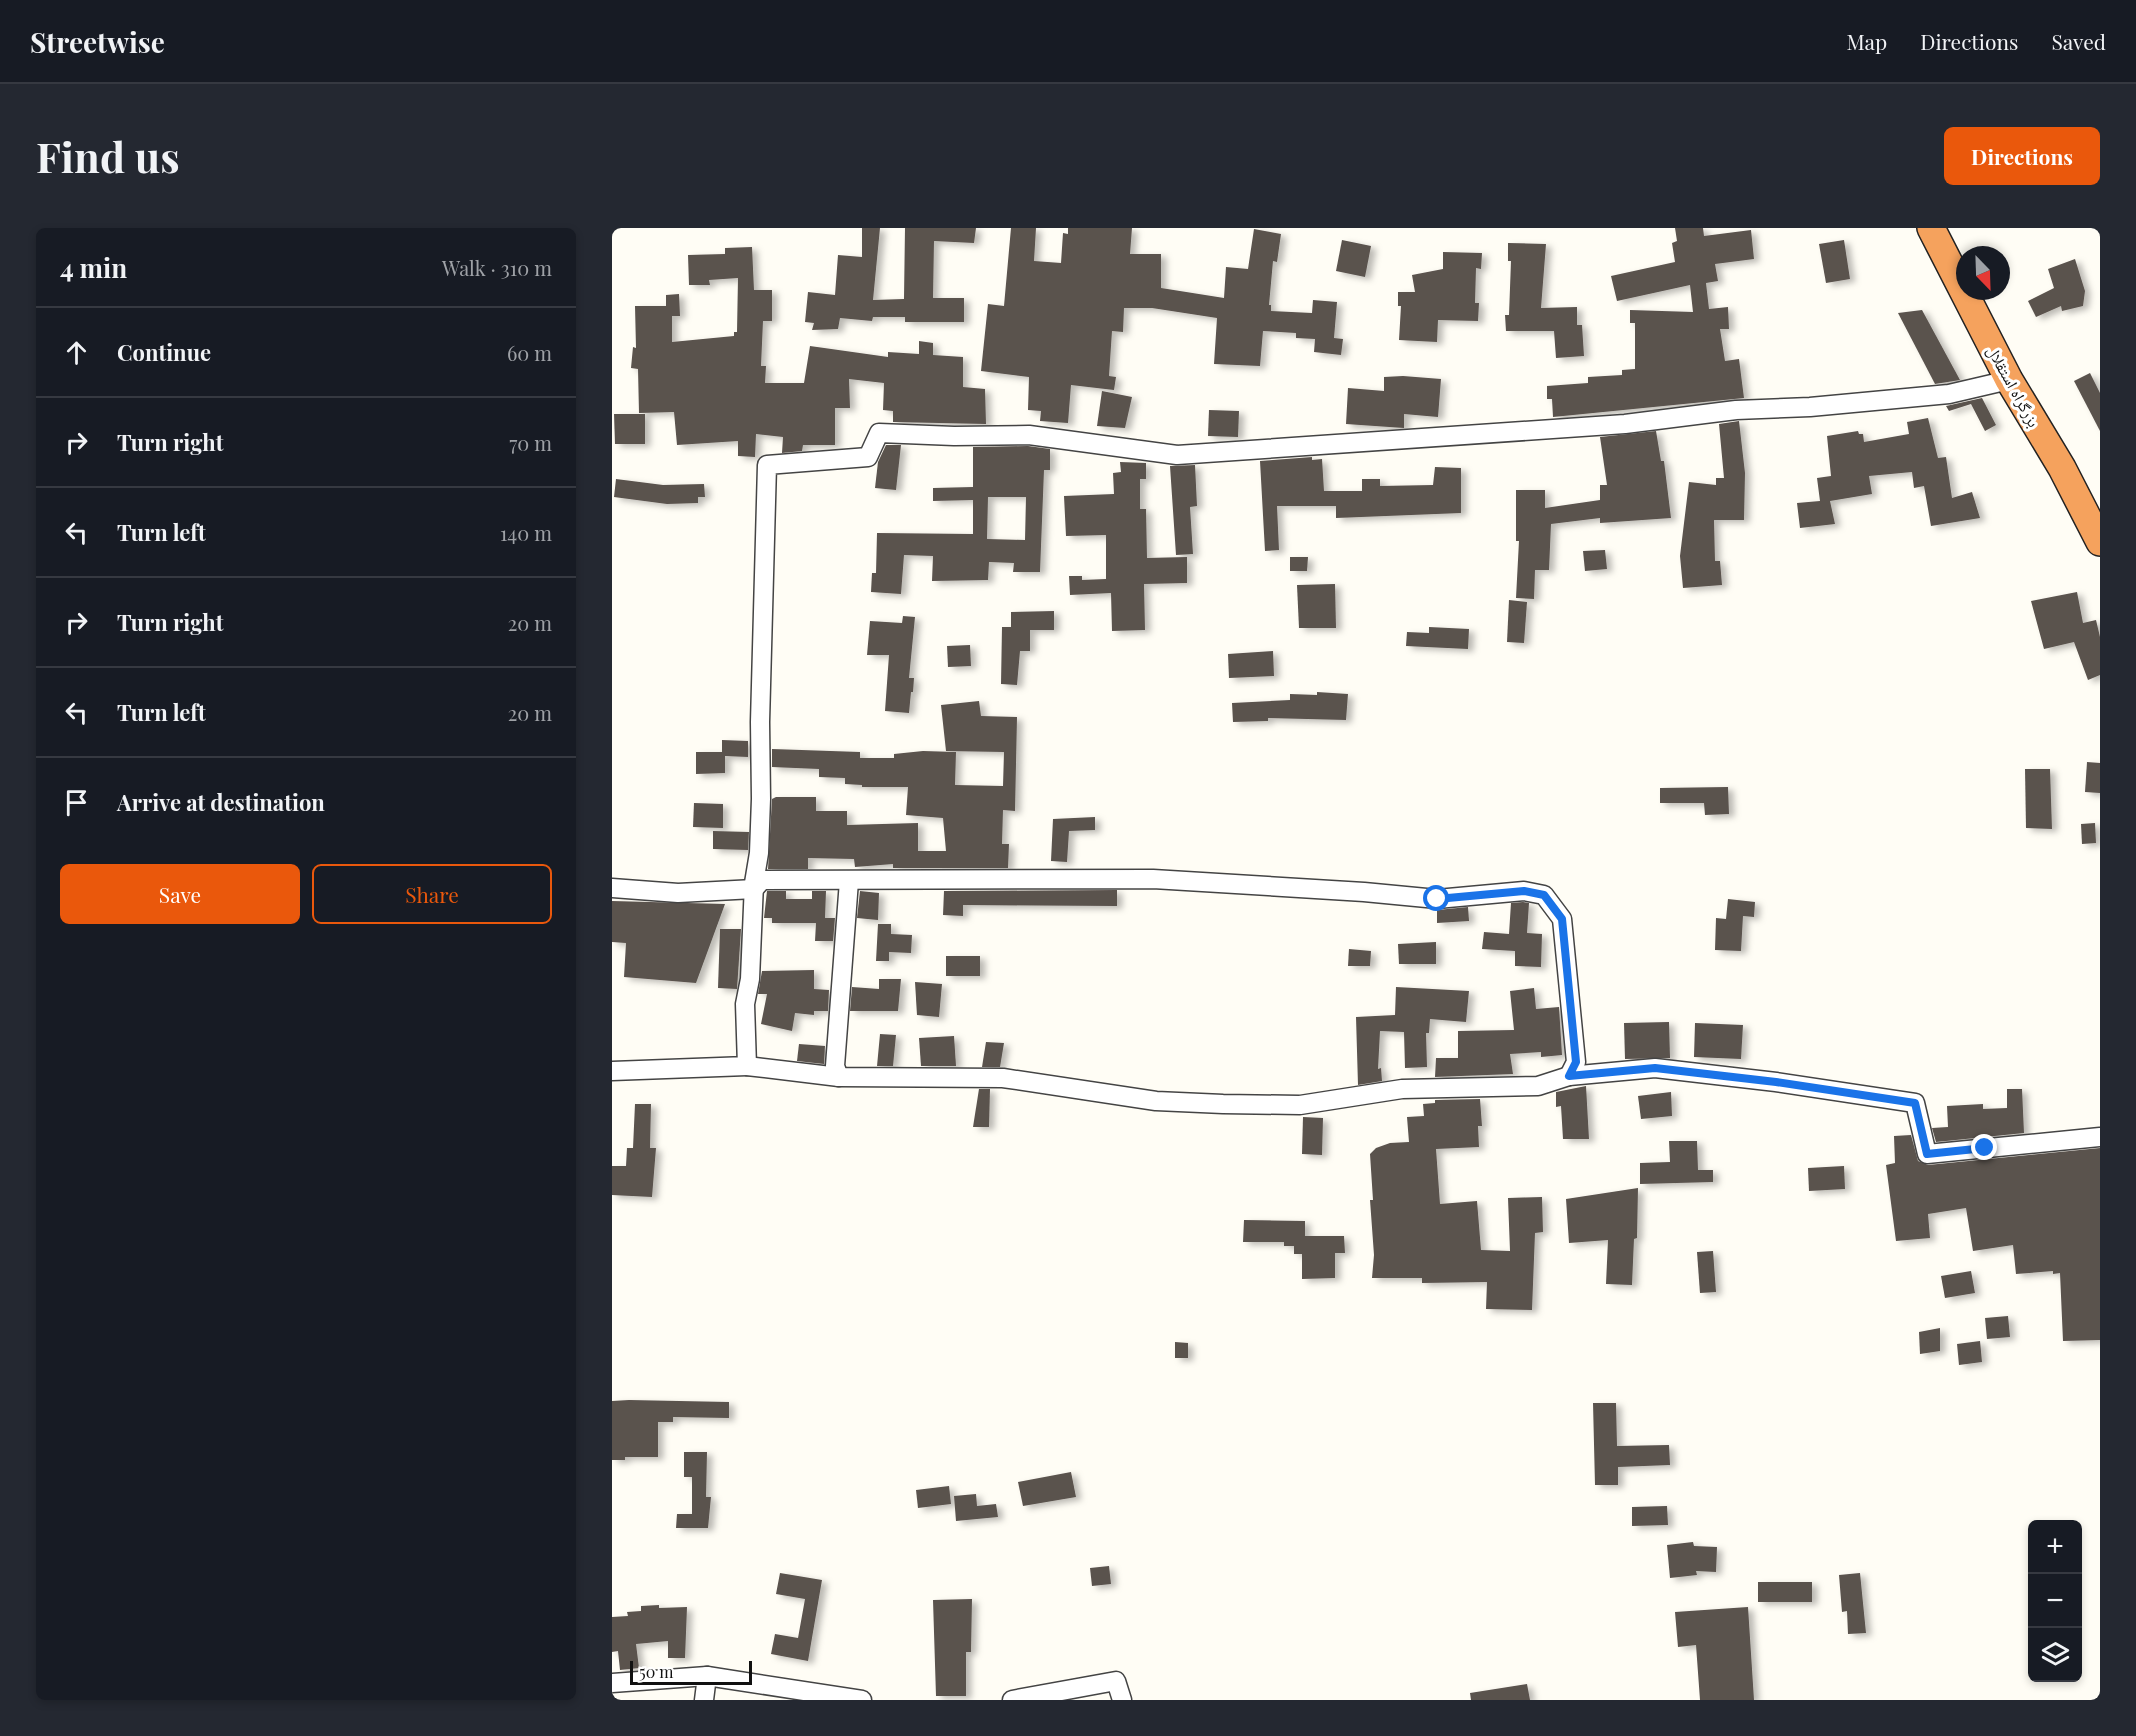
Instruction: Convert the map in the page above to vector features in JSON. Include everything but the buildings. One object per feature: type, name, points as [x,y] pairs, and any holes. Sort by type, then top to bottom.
[{"type":"highway","name":"بزرگراه استقلال","points":[[1931,228],[2008,380],[2062,468],[2100,542]]},
{"type":"street","points":[[747,1066],[746,1004],[750,979],[754,889],[759,853],[761,810],[759,722],[767,465],[868,457],[879,433],[954,436],[1029,435],[1177,455],[1625,424],[1736,410],[1949,394],[2008,380]]},
{"type":"street","points":[[612,888],[678,893],[754,889],[762,880],[1153,879],[1364,892],[1437,899],[1524,891],[1544,895],[1562,919],[1576,1062],[1569,1076]]},
{"type":"street","points":[[838,1077],[835,1066],[849,881]]},
{"type":"street","points":[[612,1071],[747,1066],[838,1077],[1003,1078],[1156,1101],[1300,1105],[1402,1089],[1538,1086],[1569,1076],[1655,1068],[1776,1082],[1915,1103],[1927,1154],[2100,1137]]},
{"type":"street","points":[[704,1700],[707,1676]]},
{"type":"street","points":[[612,1683],[707,1676],[862,1700]]},
{"type":"street","points":[[739,1681],[756,1700]]},
{"type":"street","points":[[1012,1700],[1116,1681],[1122,1700]]},
{"type":"route","points":[[1437,899],[1524,891],[1544,895],[1562,919],[1568,1000],[1576,1062],[1569,1076],[1655,1068],[1776,1082],[1915,1103],[1927,1154],[1985,1148]]}]
